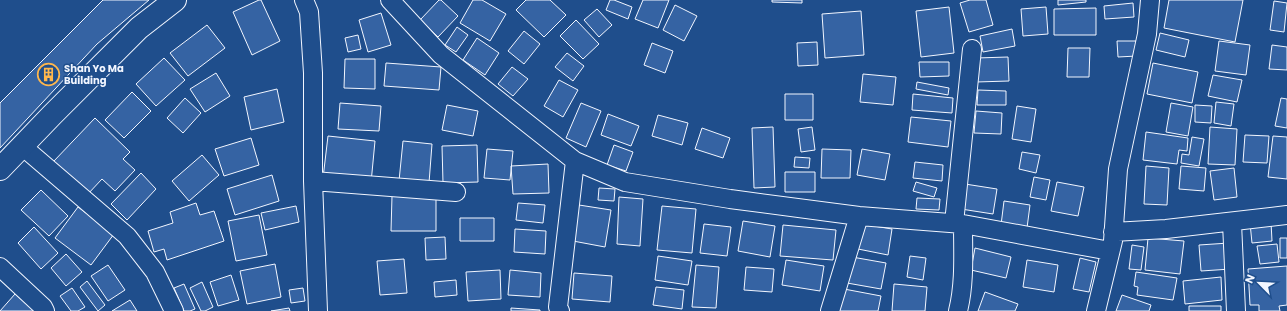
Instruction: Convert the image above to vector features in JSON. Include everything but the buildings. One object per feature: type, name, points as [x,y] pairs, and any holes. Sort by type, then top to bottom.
[{"type":"street","points":[[0,170],[139,28],[175,0]]},
{"type":"street","points":[[304,0],[309,12],[313,73],[313,181],[318,311]]},
{"type":"street","points":[[390,0],[441,55],[574,161],[625,182],[730,199],[859,216],[959,224],[1110,251]]},
{"type":"street","points":[[1096,311],[1110,251],[1118,169],[1147,34],[1150,0]]},
{"type":"street","points":[[958,311],[961,299],[963,275],[959,224],[972,48]]},
{"type":"street","points":[[22,146],[127,236],[155,272],[174,311]]},
{"type":"street","points":[[560,311],[558,307],[574,161]]},
{"type":"street","points":[[313,181],[456,192]]},
{"type":"street","points":[[1113,232],[1166,229],[1287,215]]},
{"type":"street","points":[[830,311],[859,216]]},
{"type":"street","points":[[1232,222],[1236,311]]},
{"type":"street","points":[[0,267],[43,307],[45,311]]},
{"type":"place","name":"Shan Yo Ma Building","points":[[49,74]]}]
